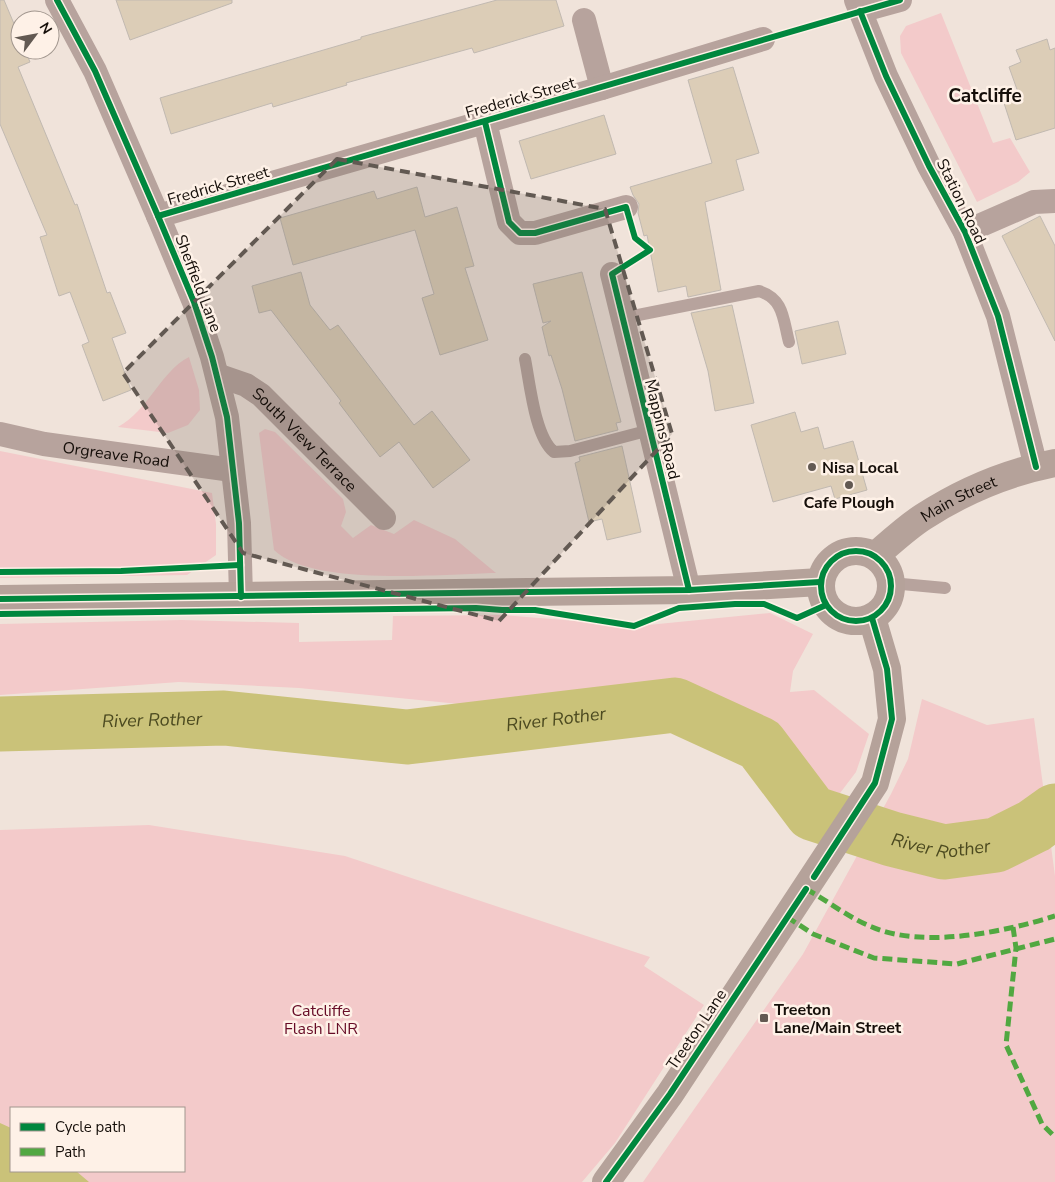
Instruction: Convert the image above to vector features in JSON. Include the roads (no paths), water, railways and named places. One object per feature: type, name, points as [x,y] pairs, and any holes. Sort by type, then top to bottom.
[{"type":"main road","name":"Main Street","points":[[875,556],[922,518],[952,500],[983,485],[1045,465]]},
{"type":"main road","points":[[852,551],[864,552],[875,556],[883,563],[891,583],[887,603],[872,618],[852,621],[833,613],[824,599],[820,582],[831,561],[840,554],[852,551]]},
{"type":"main road","points":[[0,599],[689,590],[820,582]]},
{"type":"main road","name":"Treeton Lane","points":[[606,1182],[670,1094],[875,783],[892,719],[887,669],[872,618]]},
{"type":"street","name":"Sheffield Lane","points":[[57,0],[95,71],[158,216],[194,302],[217,375],[227,416],[239,523],[241,597]]},
{"type":"street","points":[[858,6],[900,0]]},
{"type":"street","name":"Station Road","points":[[858,6],[886,76],[929,166],[965,232],[998,316],[1045,465]]},
{"type":"street","points":[[584,20],[602,88]]},
{"type":"street","name":"Frederick Street","points":[[284,180],[602,88],[763,38]]},
{"type":"street","points":[[485,122],[509,222],[520,233],[535,233],[626,207]]},
{"type":"street","name":"Fredrick Street","points":[[158,216],[284,180]]},
{"type":"street","points":[[965,232],[1034,202],[1055,201]]},
{"type":"street","name":"Mappins Road","points":[[612,274],[689,590]]},
{"type":"street","name":"South View Terrace","points":[[217,375],[246,385],[261,395],[384,518]]},
{"type":"street","name":"Orgreave Road","points":[[0,434],[44,444],[232,470]]},
{"type":"lane","points":[[622,318],[759,291],[770,295],[778,302],[789,342]]},
{"type":"lane","points":[[525,359],[541,433],[546,446],[554,452],[570,451],[650,430]]},
{"type":"lane","points":[[891,583],[946,588]]},
{"type":"waterway","name":"River Rother","points":[[0,724],[224,718],[407,737],[675,705],[760,744],[812,813],[892,839],[944,852],[996,845],[1034,826],[1055,811]]},
{"type":"place","name":"Nisa Local","points":[[812,467]]},
{"type":"place","name":"Cafe Plough","points":[[849,485]]},
{"type":"place","name":"Treeton Lane/Main Street","points":[[764,1018]]},
{"type":"district","name":"Catcliffe","points":[[985,95]]},
{"type":"park label","name":"Catcliffe Flash LNR","points":[[321,1019]]}]
